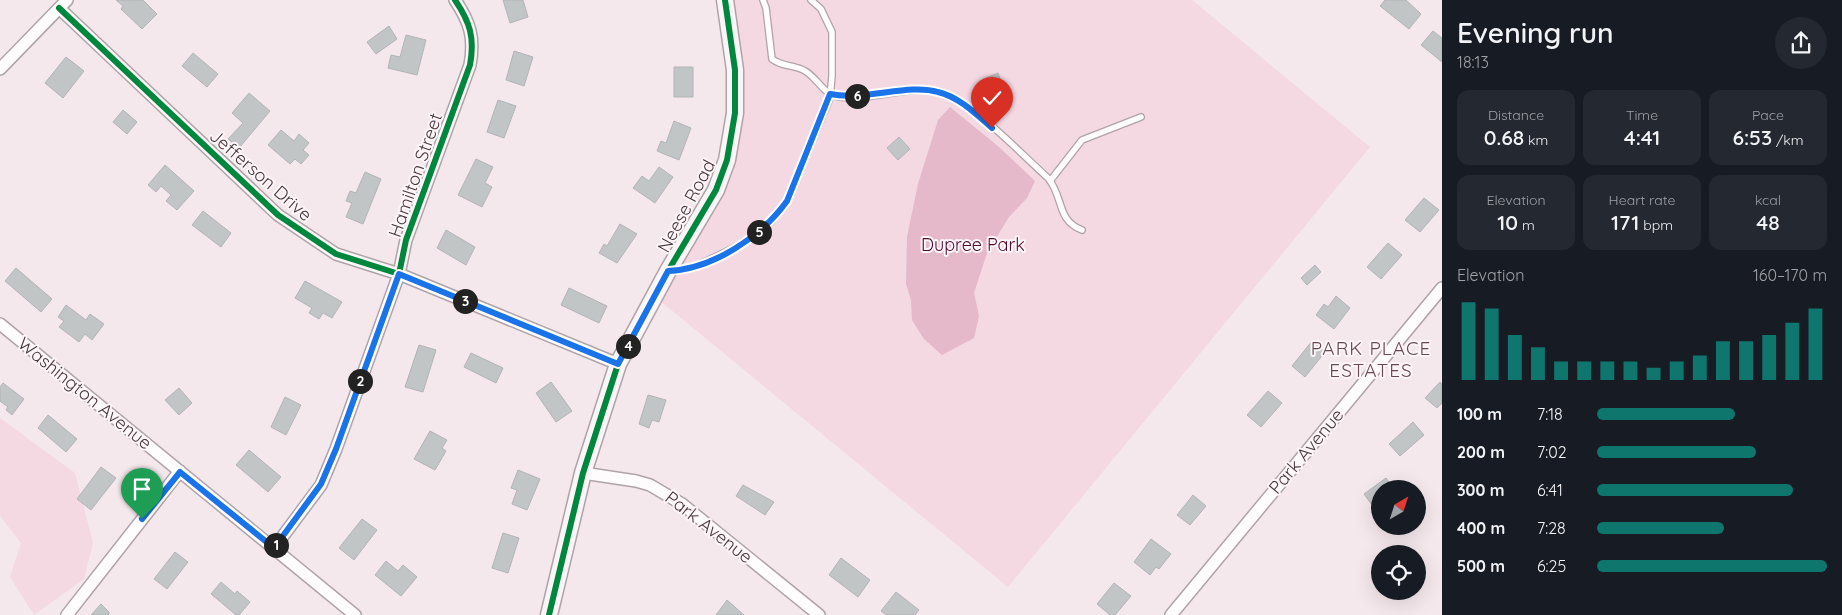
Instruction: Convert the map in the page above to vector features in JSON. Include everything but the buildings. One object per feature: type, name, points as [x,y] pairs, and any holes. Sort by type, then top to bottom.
[{"type":"street","name":"Hamilton Street","points":[[274,548],[321,484],[336,449],[399,274],[406,240],[454,108],[473,49],[473,37],[467,18],[455,0]]},
{"type":"street","name":"Neese Road","points":[[549,615],[583,473],[618,364],[668,271],[716,190],[727,160],[735,113],[735,70],[725,0]]},
{"type":"street","name":"Jefferson Drive","points":[[63,4],[278,215],[336,254],[399,274],[618,364]]},
{"type":"street","points":[[0,69],[63,4]]},
{"type":"street","name":"Park Avenue","points":[[1171,615],[1442,288]]},
{"type":"street","name":"Washington Avenue","points":[[0,324],[355,615]]},
{"type":"street","points":[[66,615],[180,472]]},
{"type":"street","name":"Park Avenue","points":[[583,473],[636,481],[658,488],[682,504],[819,615]]},
{"type":"lane","points":[[763,0],[772,59],[778,64],[802,69],[830,94],[846,97],[918,90],[937,91],[955,99],[971,110],[1050,181],[1054,186],[1066,220],[1071,226],[1082,230]]},
{"type":"lane","points":[[668,271],[694,267],[750,240],[771,222],[787,201],[830,94],[832,32],[821,9],[811,0]]},
{"type":"lane","points":[[1050,181],[1082,140],[1141,118]]},
{"type":"green space","name":"Dupree Park","points":[[733,0],[1192,0],[1370,147],[1008,587],[659,300],[734,161],[742,124],[743,92],[741,58]]},
{"type":"green space","points":[[0,418],[75,473],[93,543],[84,579],[34,615],[10,577],[21,543],[0,516]]},
{"type":"shaded area","points":[[950,107],[999,147],[1035,181],[1027,198],[1009,217],[987,253],[974,293],[979,316],[974,338],[942,355],[924,339],[912,320],[911,300],[906,284],[907,237],[918,184],[938,120]]},
{"type":"cycle path","points":[[274,548],[321,485],[336,449],[399,274],[406,240],[470,65],[472,47],[470,31],[468,23],[455,0]]},
{"type":"cycle path","points":[[549,615],[583,473],[618,364],[668,271],[716,190],[727,160],[735,113],[735,70],[725,0]]},
{"type":"cycle path","points":[[59,8],[278,215],[336,254],[399,274],[618,364]]},
{"type":"district","name":"PARK PLACE ESTATES","points":[[1371,359]]},
{"type":"route","points":[[142,519],[180,472],[274,548],[321,484],[336,449],[399,274],[618,364],[668,271],[694,267],[734,249],[750,240],[771,222],[782,209],[830,98],[830,94],[846,97],[918,90],[937,91],[955,99],[992,128]]}]
